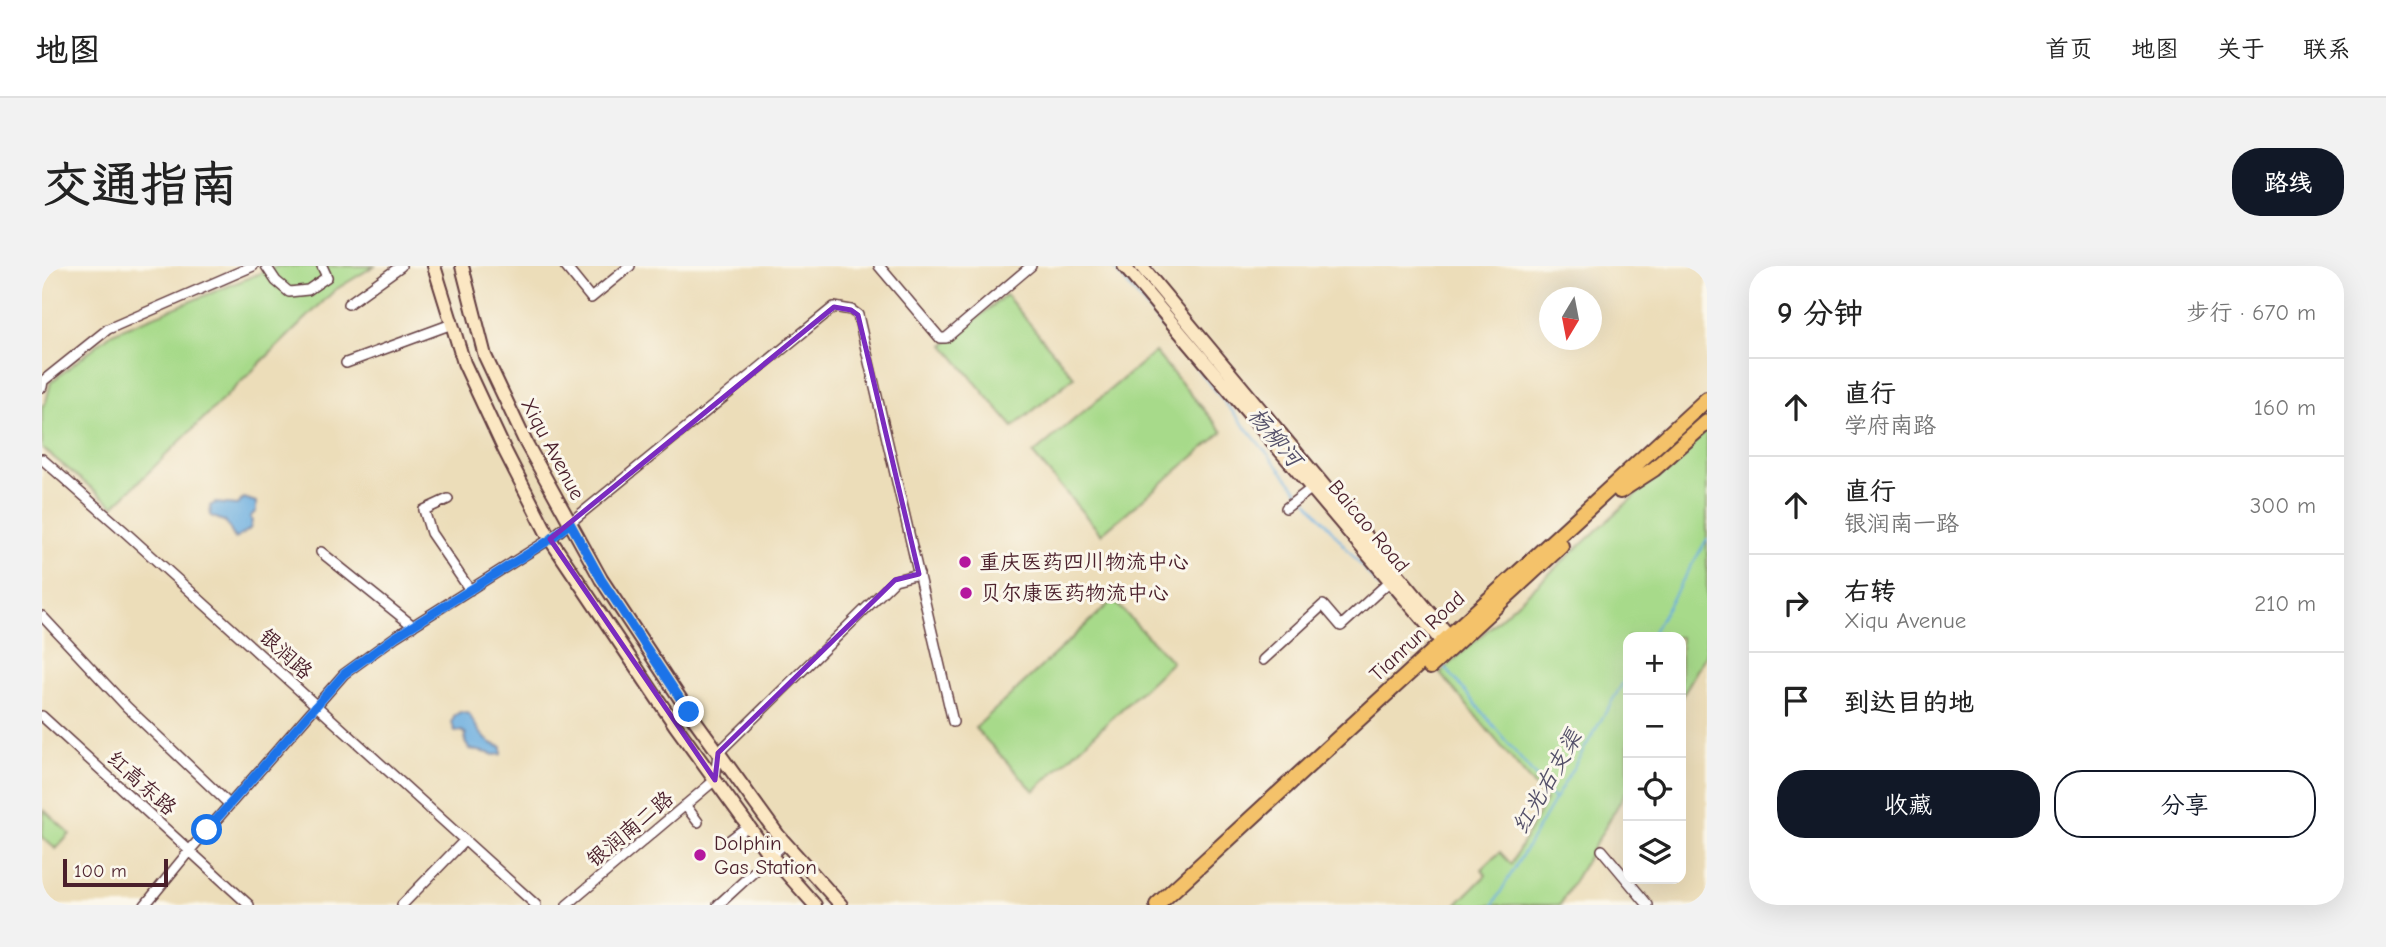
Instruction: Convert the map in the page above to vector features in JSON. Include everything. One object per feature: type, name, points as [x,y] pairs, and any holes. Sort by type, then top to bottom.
[{"type":"main road","name":"Xiqu Avenue","points":[[434,266],[464,363],[505,451],[551,539],[675,725],[773,859],[815,905]]},
{"type":"main road","name":"Xiqu Avenue","points":[[462,266],[485,356],[526,443],[601,579],[718,753],[787,845],[841,905]]},
{"type":"main road","name":"Baicao Road","points":[[1124,266],[1384,586],[1449,643]]},
{"type":"main road","name":"Baicao Road","points":[[1141,266],[1449,643]]},
{"type":"main road","points":[[1619,486],[1642,451],[1707,391]]},
{"type":"main road","name":"Tianrun Road","points":[[1171,905],[1619,486],[1707,399]]},
{"type":"main road","name":"Tianrun Road","points":[[1619,486],[1707,411]]},
{"type":"main road","points":[[1619,486],[1654,469],[1707,422]]},
{"type":"main road","name":"Tianrun Road","points":[[1157,905],[1449,643]]},
{"type":"street","points":[[42,387],[43,381],[108,329],[253,266]]},
{"type":"street","points":[[266,266],[276,281],[289,292],[308,289],[327,277],[322,266]]},
{"type":"street","points":[[348,304],[401,266]]},
{"type":"street","points":[[565,266],[592,298],[630,266]]},
{"type":"street","points":[[879,266],[940,338],[946,338],[1031,266]]},
{"type":"street","points":[[145,905],[229,804],[344,674],[551,539],[834,307],[851,310],[858,315],[953,722]]},
{"type":"street","points":[[346,363],[452,324]]},
{"type":"street","name":"银润路","points":[[42,459],[145,545],[315,705],[536,905]]},
{"type":"street","points":[[1286,508],[1306,493]]},
{"type":"street","points":[[448,499],[424,510],[431,533],[470,590]]},
{"type":"street","points":[[321,552],[414,626]]},
{"type":"street","points":[[715,780],[718,753],[895,580],[919,574]]},
{"type":"street","points":[[1264,660],[1323,606],[1340,626],[1384,586]]},
{"type":"street","points":[[42,617],[127,707],[229,804]]},
{"type":"street","name":"红高东路","points":[[42,716],[249,905]]},
{"type":"street","name":"银润南二路","points":[[567,905],[715,780]]},
{"type":"street","points":[[685,805],[698,822]]},
{"type":"street","points":[[727,842],[748,826]]},
{"type":"street","points":[[402,905],[465,841]]},
{"type":"street","points":[[727,905],[787,845]]},
{"type":"street","points":[[1602,850],[1648,905]]},
{"type":"street","points":[[718,905],[773,859]]},
{"type":"highlighted area","points":[[834,307],[851,310],[858,315],[919,574],[895,580],[718,753],[715,780],[550,539]]},
{"type":"green space","points":[[278,266],[374,266],[335,290],[114,506],[42,448],[42,406],[46,402],[51,382],[112,333]]},
{"type":"green space","points":[[1006,295],[1074,377],[1013,427],[944,345]]},
{"type":"green space","points":[[1155,352],[1223,432],[1101,534],[1033,454]]},
{"type":"green space","points":[[1707,430],[1707,653],[1686,689],[1686,632],[1623,632],[1623,797],[1560,905],[1456,905],[1486,875],[1482,869],[1500,852],[1511,864],[1546,800],[1440,673]]},
{"type":"green space","points":[[1113,600],[1172,662],[1034,791],[975,728]]},
{"type":"green space","points":[[44,810],[70,834],[56,849],[42,837]]},
{"type":"water","points":[[244,498],[256,502],[256,511],[250,517],[250,529],[235,539],[226,522],[211,516],[210,506],[215,503],[237,505]]},
{"type":"water","points":[[460,712],[469,714],[486,739],[502,747],[502,754],[494,755],[469,749],[465,742],[466,734],[462,731],[455,732],[452,723],[454,716]]},
{"type":"waterway","name":"杨柳河","points":[[1112,266],[1300,493]]},
{"type":"waterway","name":"杨柳河","points":[[1304,497],[1379,587]]},
{"type":"waterway","name":"红光右支渠","points":[[1653,632],[1707,539]]},
{"type":"waterway","name":"杨柳河","points":[[1382,591],[1413,628]]},
{"type":"waterway","name":"杨柳河","points":[[1445,667],[1554,799]]},
{"type":"waterway","name":"红光右支渠","points":[[1493,905],[1623,683]]},
{"type":"place","name":"重庆医药四川物流中心","points":[[965,562]]},
{"type":"place","name":"贝尔康医药物流中心","points":[[966,593]]},
{"type":"place","name":"Dolphin Gas Station","points":[[700,855]]},
{"type":"route","points":[[207,830],[344,674],[395,637],[551,539],[570,523],[601,579],[689,712]]}]
